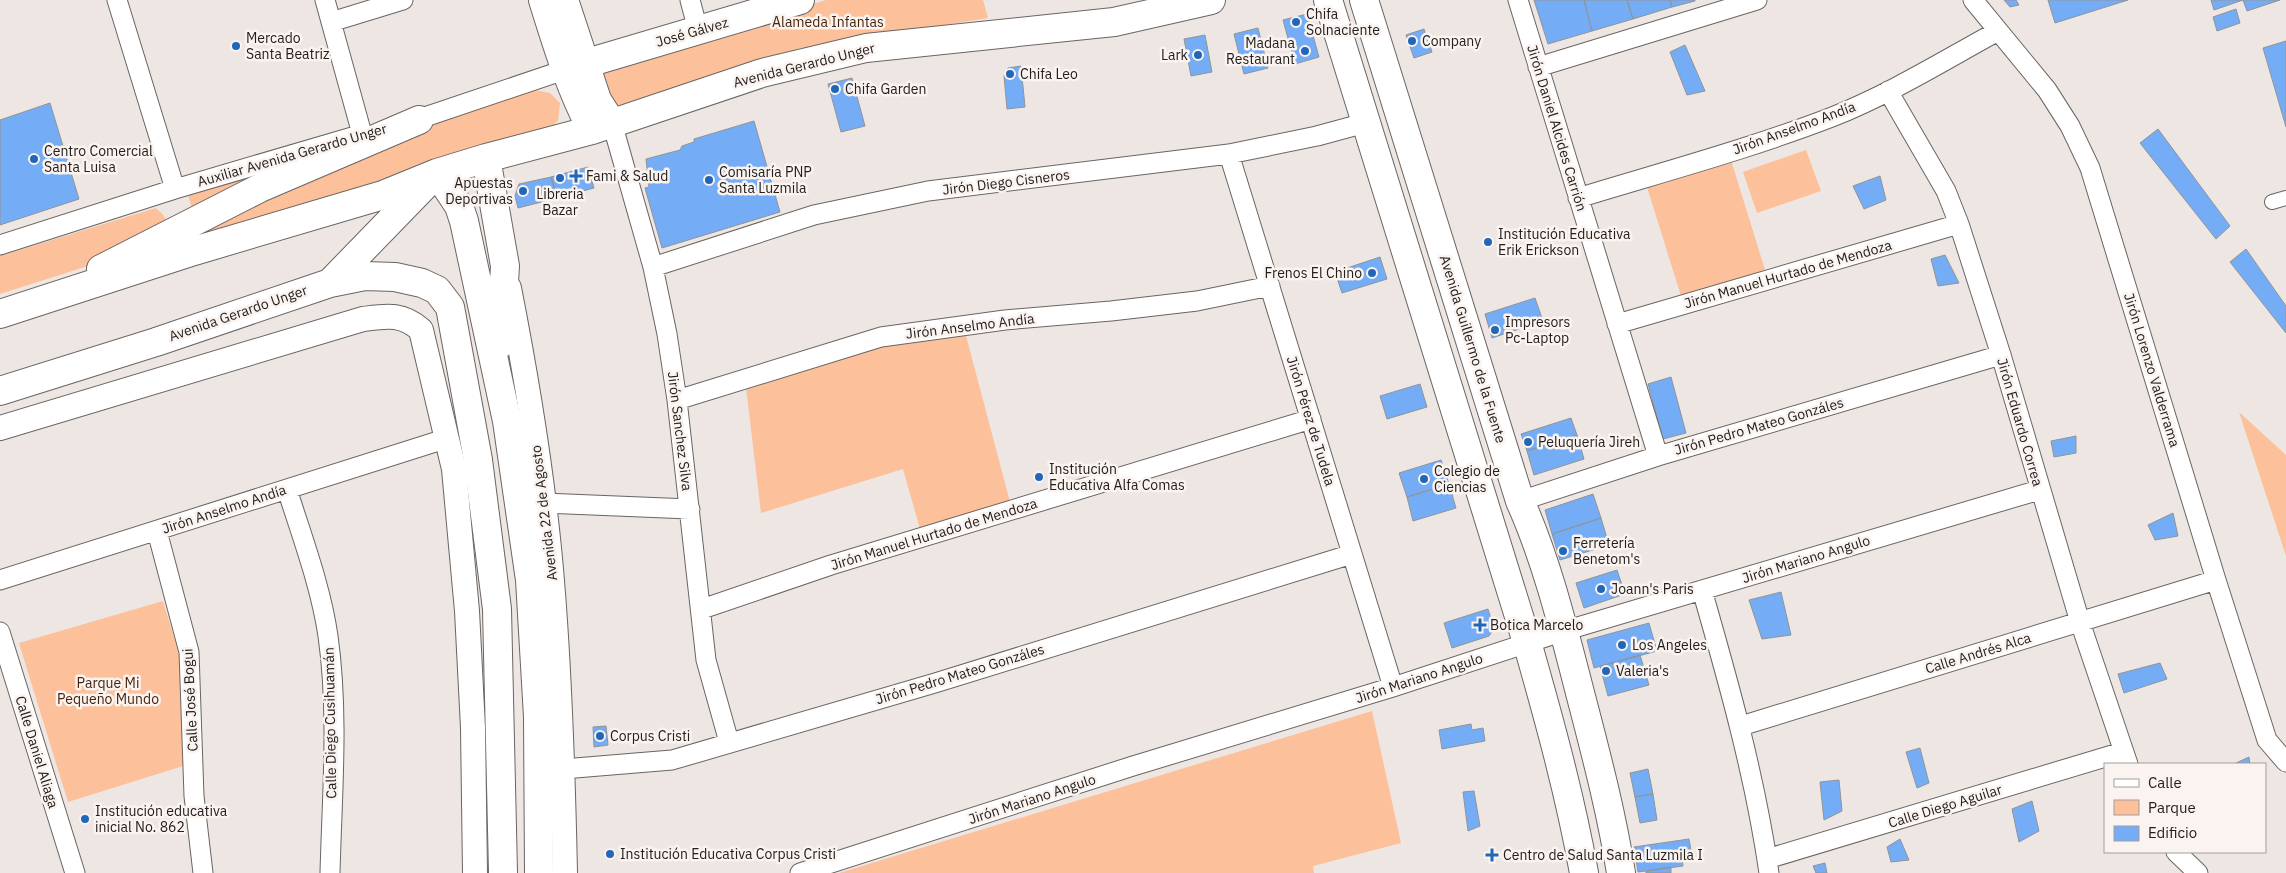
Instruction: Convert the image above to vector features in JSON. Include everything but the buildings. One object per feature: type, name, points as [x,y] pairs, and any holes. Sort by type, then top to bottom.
[{"type":"main road","points":[[543,0],[574,67]]},
{"type":"main road","points":[[564,0],[574,67],[574,94],[602,126]]},
{"type":"main road","name":"José Gálvez","points":[[574,67],[800,0]]},
{"type":"main road","name":"Avenida Gerardo Unger","points":[[0,314],[194,251],[383,195],[436,173],[602,126],[762,73],[866,48],[1114,22],[1212,0]]},
{"type":"main road","points":[[1328,0],[1556,740],[1576,826],[1584,873]]},
{"type":"main road","name":"Avenida Guillermo de la Fuente","points":[[1364,0],[1520,501],[1529,522],[1564,631],[1600,770],[1621,873]]},
{"type":"main road","points":[[38,302],[260,188],[419,120]]},
{"type":"main road","name":"Avenida 22 de Agosto","points":[[486,158],[505,266]]},
{"type":"main road","name":"Avenida Gerardo Unger","points":[[0,391],[156,342],[330,283],[436,173]]},
{"type":"main road","name":"Avenida 22 de Agosto","points":[[436,173],[459,206],[464,220],[507,421],[530,580],[538,717],[539,873]]},
{"type":"main road","points":[[498,376],[505,266]]},
{"type":"main road","points":[[330,283],[365,276],[395,277],[422,283],[437,290],[450,307],[478,460],[497,609],[503,873]]},
{"type":"street","points":[[116,0],[175,189]]},
{"type":"street","points":[[325,0],[362,134]]},
{"type":"street","points":[[331,22],[403,0]]},
{"type":"street","points":[[690,0],[698,30]]},
{"type":"street","name":"Jirón Daniel Alcides Carrión","points":[[1518,0],[1658,456]]},
{"type":"street","points":[[1538,67],[1757,0]]},
{"type":"street","name":"Jirón Lorenzo Valderrama","points":[[1972,0],[2047,90],[2070,126],[2090,168],[2267,740],[2286,762]]},
{"type":"street","name":"Jirón Anselmo Andía","points":[[1578,198],[1764,141],[1834,116],[1888,91],[1998,31]]},
{"type":"street","name":"Auxiliar Avenida Gerardo Unger","points":[[0,245],[175,189],[362,134],[419,120],[574,67]]},
{"type":"street","name":"Jirón Eduardo Correa","points":[[1888,91],[1946,191],[1959,224],[2080,622],[2125,758]]},
{"type":"street","name":"Jirón Diego Cisneros","points":[[653,267],[814,215],[928,191],[1229,154],[1317,136],[1365,123]]},
{"type":"street","name":"Jirón Sanchez Silva","points":[[602,126],[653,267],[677,400],[702,610],[706,660],[729,742]]},
{"type":"street","name":"Jirón Pérez de Tudela","points":[[1229,154],[1393,687]]},
{"type":"street","points":[[2272,202],[2286,198]]},
{"type":"street","name":"Jirón Manuel Hurtado de Mendoza","points":[[1617,324],[1959,224]]},
{"type":"street","name":"Avenida 22 de Agosto","points":[[505,266],[532,414],[552,579],[563,769],[565,873]]},
{"type":"street","name":"Jirón Anselmo Andía","points":[[677,400],[882,337],[1005,320],[1111,311],[1197,300],[1270,286]]},
{"type":"street","points":[[0,428],[363,319],[390,316],[412,322],[421,330],[454,469],[467,611],[473,728],[475,873]]},
{"type":"street","name":"Jirón Pedro Mateo Gonzáles","points":[[1520,501],[1658,456],[2000,355]]},
{"type":"street","name":"Jirón Manuel Hurtado de Mendoza","points":[[702,610],[831,565],[1311,419]]},
{"type":"street","name":"Jirón Anselmo Andía","points":[[0,580],[448,438]]},
{"type":"street","name":"Calle Diego Cusihuamán","points":[[287,489],[321,602],[328,636],[332,679],[333,744],[330,873]]},
{"type":"street","name":"Jirón Mariano Angulo","points":[[800,873],[1133,766],[1393,687],[1527,642],[2039,490]]},
{"type":"street","points":[[543,503],[690,509]]},
{"type":"street","name":"Calle José Bogui","points":[[157,531],[189,652],[194,796],[203,873]]},
{"type":"street","name":"Jirón Pedro Mateo Gonzáles","points":[[563,769],[672,760],[935,683],[1352,554]]},
{"type":"street","name":"Calle Andrés Alca","points":[[1740,726],[2216,580]]},
{"type":"street","points":[[1702,590],[1740,726],[1768,866]]},
{"type":"street","name":"Calle Daniel Aliaga","points":[[0,632],[75,873]]},
{"type":"street","name":"Calle Diego Aguilar","points":[[2108,763],[2125,758]]},
{"type":"street","name":"Calle Diego Aguilar","points":[[1768,866],[2104,764]]},
{"type":"street","points":[[2177,853],[2198,873]]},
{"type":"green space","name":"Alameda Infantas","points":[[826,0],[983,0],[988,18],[801,48],[613,107],[594,93],[602,70]]},
{"type":"green space","points":[[535,90],[550,93],[560,103],[558,121],[546,131],[200,234],[188,195]]},
{"type":"green space","points":[[1806,150],[1821,191],[1757,213],[1743,172]]},
{"type":"green space","points":[[1731,160],[1765,270],[1681,296],[1647,187]]},
{"type":"green space","points":[[156,208],[166,219],[168,231],[166,241],[0,294],[0,256]]},
{"type":"green space","points":[[965,332],[1010,502],[920,529],[903,469],[761,513],[746,387],[882,343]]},
{"type":"green space","points":[[2239,412],[2286,455],[2286,556]]},
{"type":"green space","name":"Parque Mi Pequeño Mundo","points":[[163,601],[179,654],[183,766],[68,802],[19,643]]},
{"type":"green space","points":[[1372,711],[1401,843],[1313,866],[1314,873],[839,873]]},
{"type":"place","name":"Chifa Solnaciente","points":[[1296,22]]},
{"type":"place","name":"Company","points":[[1412,41]]},
{"type":"place","name":"Mercado Santa Beatriz","points":[[236,46]]},
{"type":"place","name":"Madana Restaurant","points":[[1305,51]]},
{"type":"place","name":"Lark","points":[[1198,55]]},
{"type":"place","name":"Chifa Leo","points":[[1010,74]]},
{"type":"place","name":"Chifa Garden","points":[[835,89]]},
{"type":"place","name":"Centro Comercial Santa Luisa","points":[[34,159]]},
{"type":"place","name":"Fami & Salud","points":[[576,176]]},
{"type":"place","name":"Libreria Bazar","points":[[560,178]]},
{"type":"place","name":"Comisaría PNP Santa Luzmila","points":[[709,180]]},
{"type":"place","name":"Apuestas Deportivas","points":[[523,191]]},
{"type":"place","name":"Institución Educativa Erik Erickson","points":[[1488,242]]},
{"type":"place","name":"Frenos El Chino","points":[[1372,273]]},
{"type":"place","name":"Impresors Pc-Laptop","points":[[1495,330]]},
{"type":"place","name":"Peluquería Jireh","points":[[1528,442]]},
{"type":"place","name":"Institución Educativa Alfa Comas","points":[[1039,477]]},
{"type":"place","name":"Colegio de Ciencias","points":[[1424,479]]},
{"type":"place","name":"Ferretería Benetom's","points":[[1563,551]]},
{"type":"place","name":"Joann's Paris","points":[[1601,589]]},
{"type":"place","name":"Botica Marcelo","points":[[1480,625]]},
{"type":"place","name":"Los Angeles","points":[[1622,645]]},
{"type":"place","name":"Valeria's","points":[[1606,671]]},
{"type":"place","name":"Corpus Cristi","points":[[600,736]]},
{"type":"place","name":"Institución educativa inicial No. 862","points":[[85,819]]},
{"type":"place","name":"Institución Educativa Corpus Cristi","points":[[610,854]]},
{"type":"place","name":"Centro de Salud Santa Luzmila I","points":[[1492,855]]}]
